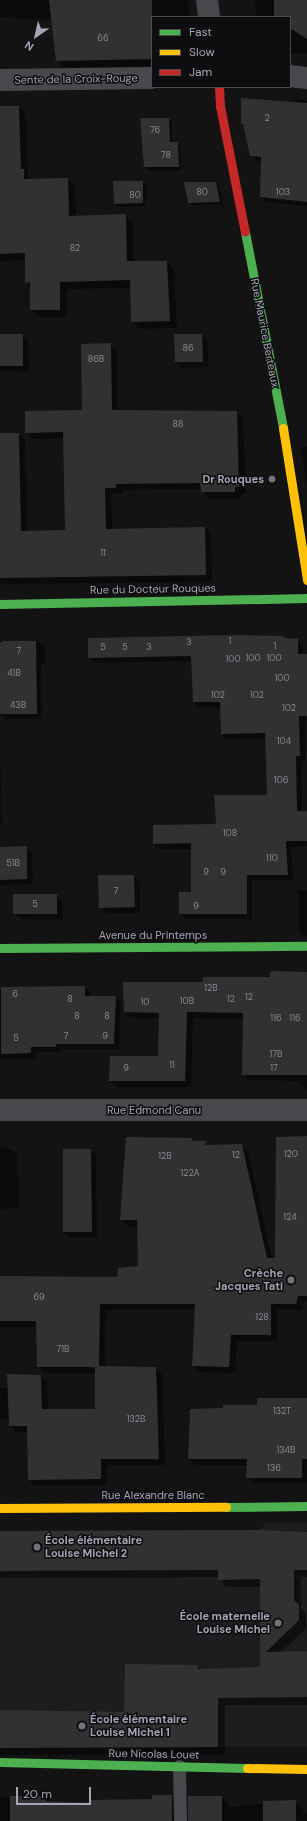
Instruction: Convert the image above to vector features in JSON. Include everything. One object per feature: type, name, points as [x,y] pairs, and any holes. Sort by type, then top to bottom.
[{"type":"street","points":[[207,0],[209,16]]},
{"type":"street","points":[[291,76],[307,78]]},
{"type":"street","name":"Sente de la Croix-Rouge","points":[[0,80],[151,78]]},
{"type":"street","name":"Rue Maurice Berteaux","points":[[219,88],[220,106],[288,454],[306,558],[307,580]]},
{"type":"street","name":"Rue du Docteur Rouques","points":[[0,604],[307,598]]},
{"type":"street","name":"Avenue du Printemps","points":[[0,948],[307,946]]},
{"type":"street","name":"Rue Edmond Canu","points":[[0,1110],[307,1110]]},
{"type":"street","name":"Rue Alexandre Blanc","points":[[0,1508],[307,1506]]},
{"type":"street","name":"Rue Nicolas Louet","points":[[0,1762],[307,1769]]},
{"type":"lane","points":[[180,1766],[180,1821]]},
{"type":"shaded area","points":[[266,1522],[307,1523],[307,1747],[0,1748],[0,1531],[260,1530]]},
{"type":"building","points":[[49,0],[152,0],[151,59],[56,61]]},
{"type":"building","points":[[274,0],[307,0],[307,39],[291,29],[291,16],[274,16]]},
{"type":"building","points":[[241,98],[307,103],[307,202],[260,197],[261,157],[250,156],[243,124],[241,124]]},
{"type":"building","points":[[0,106],[19,106],[21,169],[24,169],[24,179],[68,178],[69,216],[126,214],[127,261],[167,261],[170,321],[131,322],[130,280],[60,282],[60,310],[30,310],[30,282],[25,283],[25,253],[0,254]]},
{"type":"building","points":[[140,118],[169,118],[170,142],[178,142],[179,167],[144,167]]},
{"type":"building","points":[[113,181],[143,181],[143,203],[114,204]]},
{"type":"building","points":[[184,182],[216,182],[220,202],[188,203]]},
{"type":"building","points":[[0,334],[23,334],[23,366],[0,366]]},
{"type":"building","points":[[174,334],[202,334],[203,362],[175,362]]},
{"type":"building","points":[[111,343],[112,410],[237,411],[239,487],[235,487],[235,492],[201,492],[200,483],[116,484],[116,488],[105,488],[106,529],[205,527],[206,575],[0,578],[0,433],[19,433],[21,531],[65,530],[63,432],[25,433],[25,411],[82,410],[81,344]]},
{"type":"building","points":[[236,635],[283,636],[284,638],[298,639],[298,654],[307,654],[307,716],[299,716],[300,756],[296,756],[297,811],[307,811],[307,841],[286,841],[288,875],[247,875],[247,914],[179,914],[179,892],[191,892],[191,843],[153,844],[153,825],[216,824],[214,795],[267,795],[265,733],[221,734],[220,702],[193,702],[191,656],[88,658],[88,638]]},
{"type":"building","points":[[3,641],[36,641],[37,714],[0,714],[0,643]]},
{"type":"building","points":[[27,846],[27,879],[0,880],[0,847]]},
{"type":"building","points":[[98,875],[134,875],[135,907],[99,908]]},
{"type":"building","points":[[13,894],[57,894],[57,914],[13,914]]},
{"type":"building","points":[[270,972],[307,972],[307,1075],[242,1075],[243,1013],[187,1012],[185,1081],[109,1081],[110,1056],[158,1056],[159,1013],[124,1012],[123,982],[203,982],[203,977],[270,977]]},
{"type":"building","points":[[85,986],[85,996],[116,996],[114,1044],[56,1044],[56,1047],[31,1047],[31,1053],[1,1054],[1,987]]},
{"type":"building","points":[[307,1136],[307,1296],[298,1296],[296,1304],[271,1304],[271,1335],[231,1335],[229,1367],[192,1366],[195,1304],[100,1304],[99,1366],[156,1367],[159,1459],[101,1459],[101,1479],[28,1480],[27,1426],[9,1426],[7,1374],[41,1375],[42,1409],[95,1409],[95,1367],[37,1367],[36,1321],[0,1321],[0,1276],[117,1277],[118,1268],[138,1266],[137,1220],[120,1220],[126,1137],[192,1138],[192,1141],[206,1141],[205,1145],[242,1144],[267,1258],[275,1258],[276,1137]]},
{"type":"building","points":[[63,1149],[91,1149],[92,1232],[63,1232]]},
{"type":"building","points":[[257,1398],[307,1398],[307,1459],[302,1459],[302,1478],[246,1478],[247,1459],[188,1459],[190,1409],[223,1408],[223,1405],[257,1405]]},
{"type":"building","points":[[261,1530],[307,1532],[307,1570],[294,1570],[294,1600],[299,1605],[299,1620],[266,1652],[307,1651],[307,1697],[218,1698],[218,1747],[0,1748],[0,1710],[124,1712],[125,1664],[198,1665],[198,1669],[260,1667],[260,1579],[218,1580],[218,1570],[0,1571],[0,1531]]},
{"type":"building","points":[[152,1795],[172,1795],[172,1821],[10,1821],[10,1796],[46,1796],[46,1801],[91,1803],[91,1800],[152,1799]]},
{"type":"building","points":[[188,1796],[222,1796],[222,1821],[188,1821]]},
{"type":"building","points":[[296,1800],[296,1821],[263,1821],[263,1801]]},
{"type":"traffic: fast","points":[[245,232],[283,428]]},
{"type":"traffic: fast","points":[[0,604],[307,598]]},
{"type":"traffic: fast","points":[[0,948],[307,946]]},
{"type":"traffic: fast","points":[[226,1507],[307,1506]]},
{"type":"traffic: fast","points":[[0,1762],[247,1768]]},
{"type":"traffic: slow","points":[[283,428],[307,580]]},
{"type":"traffic: slow","points":[[0,1508],[226,1507]]},
{"type":"traffic: slow","points":[[247,1768],[307,1769]]},
{"type":"traffic: jam","points":[[219,88],[220,106],[245,232]]},
{"type":"place","name":"Dr Rouques","points":[[272,479]]},
{"type":"place","name":"Crèche Jacques Tati","points":[[291,1280]]},
{"type":"place","name":"École élémentaire Louise Michel 2","points":[[37,1547]]},
{"type":"place","name":"École maternelle Louise Michel","points":[[278,1623]]},
{"type":"place","name":"École élémentaire Louise Michel 1","points":[[82,1726]]}]
